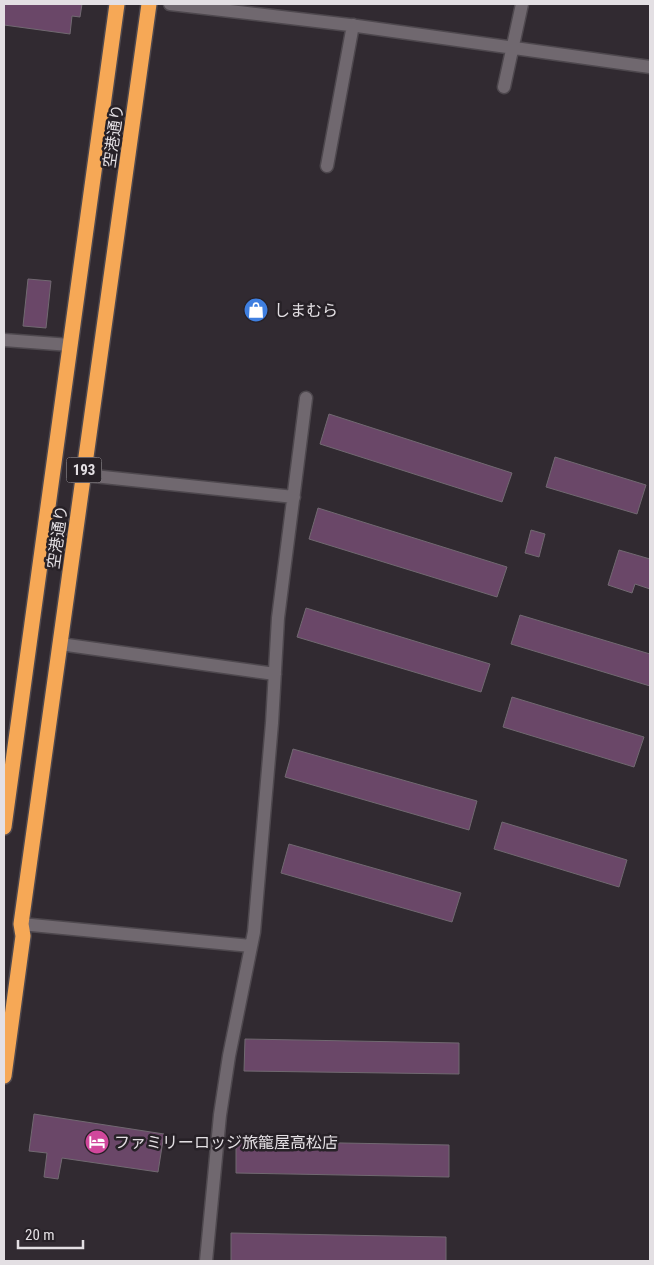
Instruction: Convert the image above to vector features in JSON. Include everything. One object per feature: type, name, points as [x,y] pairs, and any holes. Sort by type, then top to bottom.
[{"type":"highway","name":"空港通り","points":[[4,827],[117,4]]},
{"type":"highway","name":"空港通り","points":[[4,1076],[23,936],[22,924],[149,4]]},
{"type":"street","points":[[170,4],[353,25],[650,67]]},
{"type":"street","points":[[504,87],[522,4]]},
{"type":"street","points":[[327,166],[353,25]]},
{"type":"street","points":[[4,340],[70,345]]},
{"type":"street","points":[[206,1261],[220,1115],[255,915],[278,618],[306,398]]},
{"type":"street","points":[[84,475],[294,497]]},
{"type":"street","points":[[60,644],[275,674]]},
{"type":"street","points":[[22,924],[251,946]]},
{"type":"building","points":[[4,4],[82,4],[80,17],[72,16],[70,34],[4,25]]},
{"type":"building","points":[[28,279],[51,281],[46,328],[23,326]]},
{"type":"building","points":[[329,414],[512,473],[502,502],[320,444]]},
{"type":"building","points":[[555,457],[646,485],[637,514],[546,487]]},
{"type":"building","points":[[318,508],[507,567],[497,597],[309,539]]},
{"type":"building","points":[[531,530],[545,534],[539,557],[525,553]]},
{"type":"building","points":[[619,550],[650,559],[650,589],[635,584],[632,593],[608,585]]},
{"type":"building","points":[[306,608],[490,664],[481,692],[297,637]]},
{"type":"building","points":[[520,615],[650,654],[650,686],[511,644]]},
{"type":"building","points":[[512,697],[644,737],[634,767],[503,727]]},
{"type":"building","points":[[293,749],[477,801],[469,830],[285,777]]},
{"type":"building","points":[[502,822],[627,860],[619,887],[494,849]]},
{"type":"building","points":[[289,844],[461,893],[452,922],[281,873]]},
{"type":"building","points":[[245,1039],[459,1043],[459,1074],[244,1071]]},
{"type":"building","name":"ファミリーロッジ旅籠屋高松店","points":[[34,1114],[164,1134],[158,1172],[62,1158],[58,1179],[44,1177],[47,1153],[29,1151]]},
{"type":"building","points":[[236,1141],[449,1145],[449,1177],[236,1173]]},
{"type":"building","points":[[231,1233],[446,1237],[446,1261],[231,1261]]},
{"type":"place","name":"しまむら","points":[[256,310]]},
{"type":"place","name":"ファミリーロッジ旅籠屋高松店","points":[[97,1142]]}]
